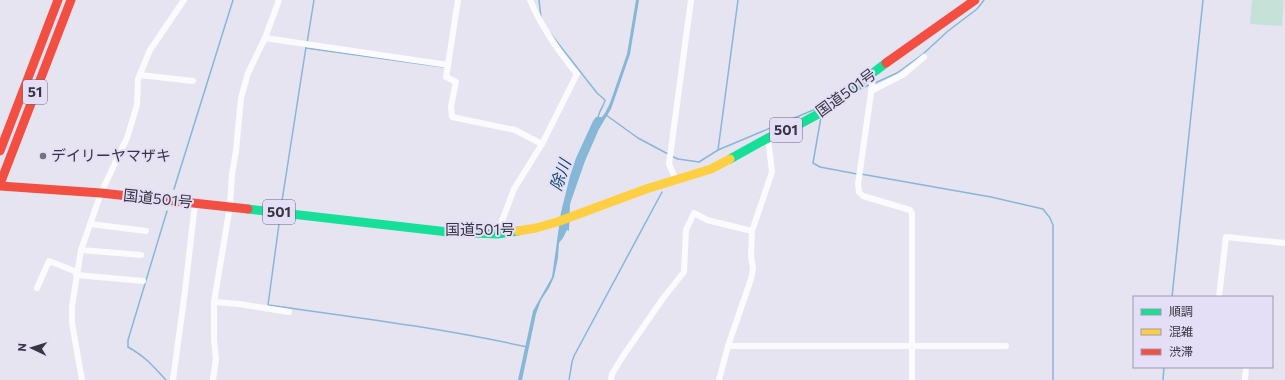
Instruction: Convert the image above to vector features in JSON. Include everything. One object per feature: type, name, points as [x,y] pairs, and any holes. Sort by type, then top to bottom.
[{"type":"main road","name":"51","points":[[0,151],[58,0]]},
{"type":"main road","name":"51","points":[[0,185],[72,0]]},
{"type":"main road","name":"国道501号","points":[[0,185],[101,193],[230,206],[448,232],[498,234],[536,228],[557,222],[646,189],[712,169],[768,138],[798,125],[820,113],[874,72],[975,0]]},
{"type":"street","points":[[82,380],[72,323],[72,306],[76,273],[81,250],[101,193],[127,138],[137,105],[138,79],[150,50],[184,0]]},
{"type":"street","points":[[213,380],[216,359],[214,302],[230,206],[232,174],[236,151],[241,98],[246,78],[265,38],[279,0]]},
{"type":"street","points":[[458,0],[446,76],[456,82],[451,106],[452,117],[515,130],[542,144]]},
{"type":"street","points":[[498,234],[514,189],[542,144],[577,74],[549,38],[530,0]]},
{"type":"street","points":[[676,180],[670,164],[691,0]]},
{"type":"street","points":[[265,38],[448,65]]},
{"type":"street","points":[[870,91],[904,74],[924,57]]},
{"type":"street","points":[[874,72],[870,91],[858,184],[859,192],[863,196],[910,210],[912,213],[912,380]]},
{"type":"street","points":[[140,75],[193,81]]},
{"type":"street","points":[[719,380],[728,346],[753,270],[751,256],[752,231],[772,172],[768,138]]},
{"type":"street","points":[[173,380],[195,203]]},
{"type":"street","points":[[612,380],[612,374],[623,356],[664,297],[684,272],[686,230],[694,213],[707,220],[752,231]]},
{"type":"street","points":[[90,224],[146,231]]},
{"type":"street","points":[[1220,296],[1226,237],[1285,243]]},
{"type":"street","points":[[81,250],[141,255]]},
{"type":"street","points":[[37,288],[49,261],[76,273],[143,281]]},
{"type":"street","points":[[214,302],[239,304],[289,312]]},
{"type":"street","points":[[728,346],[1006,346]]},
{"type":"street","points":[[1245,380],[1246,368]]},
{"type":"green space","points":[[1252,0],[1284,0],[1282,26],[1250,24]]},
{"type":"water","points":[[636,0],[639,0],[630,54],[611,109],[599,129],[585,161],[570,204],[569,231],[567,230],[559,243],[554,277],[541,300],[536,314],[522,380],[518,380],[533,311],[552,277],[561,212],[570,176],[576,158],[593,121],[596,117],[602,117],[610,103],[627,54]]},
{"type":"waterway","points":[[174,189],[233,0]]},
{"type":"waterway","points":[[307,43],[314,0]]},
{"type":"waterway","name":"除川","points":[[539,0],[541,18]]},
{"type":"waterway","points":[[718,150],[738,0]]},
{"type":"waterway","points":[[875,83],[897,73],[923,54],[948,31],[977,9],[984,0]]},
{"type":"waterway","points":[[1172,296],[1203,0]]},
{"type":"waterway","name":"除川","points":[[550,33],[597,93],[605,100],[598,119]]},
{"type":"waterway","points":[[282,201],[306,47]]},
{"type":"waterway","points":[[306,48],[443,67]]},
{"type":"waterway","points":[[860,89],[869,85]]},
{"type":"waterway","points":[[671,156],[678,159],[699,162],[718,150],[818,108]]},
{"type":"waterway","points":[[606,115],[638,138],[668,154]]},
{"type":"waterway","points":[[821,117],[813,163],[820,167],[857,174]]},
{"type":"waterway","points":[[861,174],[991,197],[1043,209],[1053,225],[1053,380]]},
{"type":"waterway","points":[[569,380],[574,356],[662,192]]},
{"type":"waterway","points":[[166,380],[145,358],[128,347],[128,340],[167,211]]},
{"type":"waterway","points":[[279,224],[268,305],[430,329],[527,347]]},
{"type":"waterway","points":[[1163,380],[1164,368]]},
{"type":"traffic: fast","points":[[730,159],[768,138],[798,125],[820,113],[886,63]]},
{"type":"traffic: fast","points":[[248,209],[448,232],[498,234],[518,231]]},
{"type":"traffic: slow","points":[[518,231],[557,222],[646,189],[711,169],[730,159]]},
{"type":"traffic: jam","points":[[0,151],[58,0]]},
{"type":"traffic: jam","points":[[0,184],[71,0]]},
{"type":"traffic: jam","points":[[886,63],[975,0]]},
{"type":"traffic: jam","points":[[0,186],[101,193],[248,209]]},
{"type":"place","name":"デイリーヤマザキ","points":[[43,156]]}]
